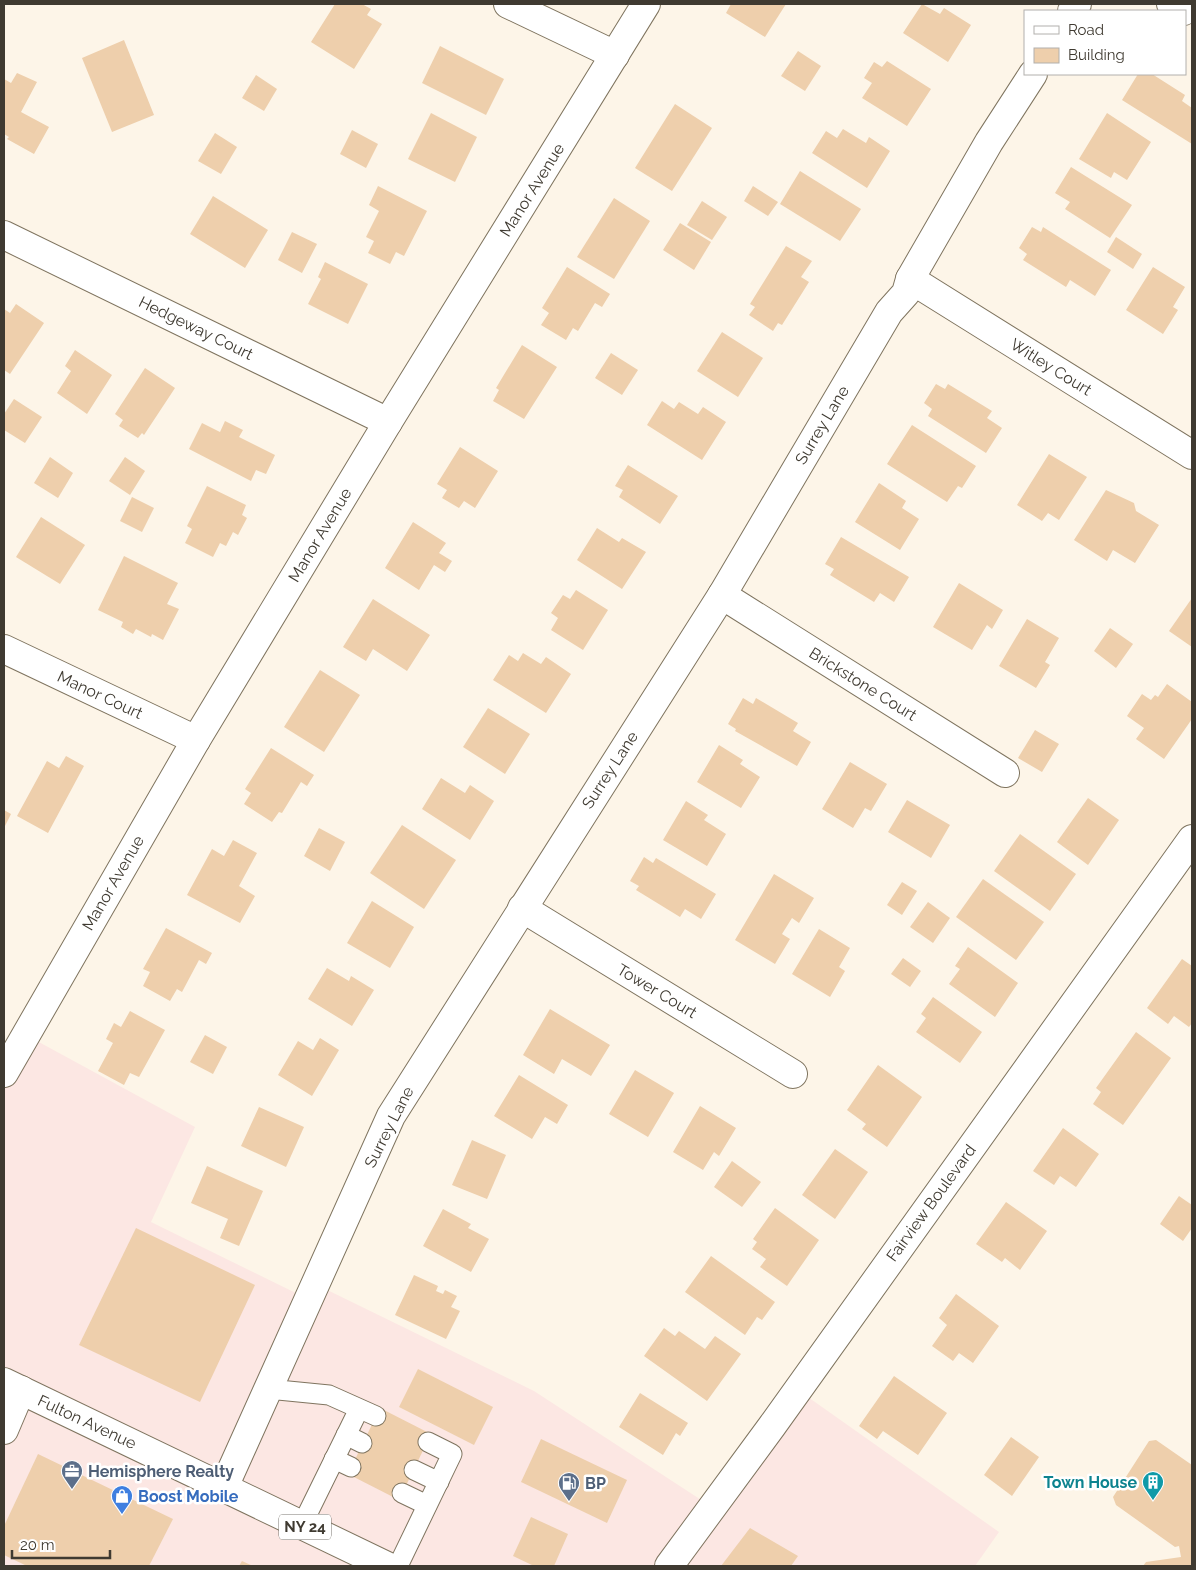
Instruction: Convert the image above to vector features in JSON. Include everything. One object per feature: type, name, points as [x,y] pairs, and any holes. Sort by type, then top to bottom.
[{"type":"street","points":[[508,4],[615,55]]},
{"type":"street","name":"Manor Avenue","points":[[4,1073],[196,740],[388,422],[646,4]]},
{"type":"street","name":"Surrey Lane","points":[[224,1487],[391,1116],[722,595],[889,312],[906,293],[910,279],[990,142],[1032,75]]},
{"type":"street","name":"Hedgeway Court","points":[[4,235],[388,422]]},
{"type":"street","name":"Witley Court","points":[[910,279],[1192,455]]},
{"type":"street","name":"Brickstone Court","points":[[722,595],[1005,774]]},
{"type":"street","name":"Manor Court","points":[[4,649],[196,740]]},
{"type":"street","name":"Fairview Boulevard","points":[[669,1566],[772,1426],[1192,839]]},
{"type":"street","name":"Tower Court","points":[[522,908],[793,1074]]},
{"type":"street","points":[[4,1430],[12,1386]]},
{"type":"street","name":"Fulton Avenue","points":[[12,1386],[387,1566]]},
{"type":"lane","points":[[268,1389],[329,1395],[376,1416]]},
{"type":"lane","points":[[302,1525],[342,1463],[354,1439],[358,1409]]},
{"type":"lane","points":[[398,1566],[452,1454],[428,1442]]},
{"type":"lane","points":[[414,1470],[439,1482]]},
{"type":"lane","points":[[402,1493],[427,1505]]},
{"type":"shaded area","points":[[26,1035],[195,1127],[151,1222],[308,1299],[315,1284],[534,1391],[712,1507],[798,1390],[999,1532],[975,1566],[4,1566],[4,1073]]},
{"type":"building","points":[[335,4],[362,4],[371,9],[367,15],[382,24],[354,69],[311,42]]},
{"type":"building","points":[[731,4],[786,4],[765,37],[726,13]]},
{"type":"building","points":[[922,4],[940,14],[944,8],[971,25],[948,62],[903,33]]},
{"type":"building","points":[[124,40],[154,115],[112,132],[82,58]]},
{"type":"building","points":[[440,46],[504,79],[486,115],[422,83]]},
{"type":"building","points":[[798,51],[821,66],[805,91],[781,76]]},
{"type":"building","points":[[887,61],[931,89],[907,126],[862,98],[872,83],[864,78],[874,62],[882,67]]},
{"type":"building","points":[[17,73],[37,82],[21,112],[49,127],[34,154],[7,139],[9,137],[4,134],[4,79],[11,83]]},
{"type":"building","points":[[256,75],[277,89],[264,111],[242,98]]},
{"type":"building","points":[[1137,75],[1154,75],[1185,95],[1182,101],[1192,108],[1192,144],[1122,100]]},
{"type":"building","points":[[675,104],[712,128],[672,191],[635,168]]},
{"type":"building","points":[[431,113],[477,137],[455,182],[408,159]]},
{"type":"building","points":[[1107,113],[1151,142],[1127,180],[1114,172],[1111,178],[1079,159]]},
{"type":"building","points":[[843,129],[866,143],[869,137],[890,151],[867,188],[812,153],[826,131],[837,138]]},
{"type":"building","points":[[352,130],[378,144],[366,168],[340,154]]},
{"type":"building","points":[[215,133],[237,147],[221,174],[198,161]]},
{"type":"building","points":[[1071,167],[1132,205],[1110,238],[1065,209],[1070,202],[1055,193]]},
{"type":"building","points":[[800,171],[861,209],[840,241],[780,204]]},
{"type":"building","points":[[378,186],[427,211],[404,256],[396,252],[390,264],[368,253],[374,241],[366,237],[379,211],[369,205]]},
{"type":"building","points":[[753,186],[778,202],[768,216],[744,201]]},
{"type":"building","points":[[213,196],[268,230],[245,268],[190,234]]},
{"type":"building","points":[[614,198],[650,221],[614,279],[577,257]]},
{"type":"building","points":[[702,201],[727,217],[712,240],[687,225]]},
{"type":"building","points":[[680,223],[711,242],[694,270],[663,250]]},
{"type":"building","points":[[1032,227],[1041,232],[1043,227],[1111,270],[1095,296],[1070,280],[1066,287],[1023,260],[1027,254],[1019,248]]},
{"type":"building","points":[[292,232],[317,244],[302,273],[278,260]]},
{"type":"building","points":[[1116,237],[1142,254],[1133,269],[1107,252]]},
{"type":"building","points":[[786,246],[812,261],[801,277],[809,282],[782,325],[778,323],[773,331],[749,315],[755,307],[750,304]]},
{"type":"building","points":[[325,262],[368,284],[348,324],[308,304],[321,279],[318,277]]},
{"type":"building","points":[[567,267],[610,294],[602,307],[595,303],[578,331],[573,328],[566,340],[541,325],[549,313],[542,308]]},
{"type":"building","points":[[1153,267],[1185,287],[1173,307],[1178,310],[1163,334],[1126,310]]},
{"type":"building","points":[[16,304],[44,323],[10,374],[4,370],[4,309],[10,313]]},
{"type":"building","points":[[722,332],[763,358],[738,397],[697,371]]},
{"type":"building","points":[[522,345],[557,367],[524,419],[493,401],[499,390],[496,388]]},
{"type":"building","points":[[75,350],[112,375],[87,414],[57,393],[71,371],[65,366]]},
{"type":"building","points":[[611,353],[638,370],[622,395],[595,378]]},
{"type":"building","points":[[145,368],[175,388],[144,435],[142,433],[138,438],[119,426],[123,420],[115,414]]},
{"type":"building","points":[[936,384],[945,389],[948,384],[992,411],[987,418],[1002,428],[986,453],[928,416],[932,409],[924,403]]},
{"type":"building","points":[[14,399],[42,417],[25,443],[4,430],[4,414]]},
{"type":"building","points":[[662,401],[674,409],[679,402],[698,414],[703,407],[726,422],[702,460],[647,425]]},
{"type":"building","points":[[225,421],[243,430],[239,437],[275,455],[266,474],[256,470],[251,481],[189,449],[202,423],[220,432]]},
{"type":"building","points":[[912,425],[976,466],[962,488],[958,486],[947,502],[887,464]]},
{"type":"building","points":[[460,447],[498,471],[475,508],[464,501],[459,508],[442,498],[447,490],[437,484]]},
{"type":"building","points":[[1049,454],[1087,477],[1059,520],[1048,513],[1042,521],[1017,505]]},
{"type":"building","points":[[50,457],[73,473],[58,498],[34,483]]},
{"type":"building","points":[[125,457],[145,471],[130,495],[109,481]]},
{"type":"building","points":[[628,465],[678,496],[660,524],[619,497],[623,490],[615,486]]},
{"type":"building","points":[[879,483],[906,501],[902,508],[919,519],[900,550],[855,522]]},
{"type":"building","points":[[207,486],[246,505],[242,515],[247,518],[238,535],[233,532],[226,546],[220,543],[213,557],[185,543],[192,529],[187,526]]},
{"type":"building","points":[[1106,490],[1134,503],[1136,511],[1159,525],[1135,563],[1113,550],[1107,561],[1074,540]]},
{"type":"building","points":[[132,497],[154,508],[142,532],[120,521]]},
{"type":"building","points":[[41,517],[85,545],[60,584],[16,557]]},
{"type":"building","points":[[413,522],[446,543],[439,553],[452,561],[445,572],[434,565],[419,590],[385,568]]},
{"type":"building","points":[[597,528],[619,542],[622,538],[646,552],[622,589],[577,560]]},
{"type":"building","points":[[841,537],[909,577],[894,602],[880,593],[874,602],[830,575],[834,569],[825,564]]},
{"type":"building","points":[[124,556],[178,583],[167,604],[179,609],[163,640],[152,634],[151,637],[136,629],[133,634],[121,627],[123,622],[98,610]]},
{"type":"building","points":[[959,583],[1003,610],[992,629],[987,625],[972,650],[933,627]]},
{"type":"building","points":[[576,590],[608,610],[583,650],[551,630],[558,618],[551,613],[563,595],[570,599]]},
{"type":"building","points":[[1192,598],[1192,647],[1169,631]]},
{"type":"building","points":[[373,599],[430,635],[407,671],[373,649],[366,661],[343,647]]},
{"type":"building","points":[[1027,619],[1059,638],[1045,662],[1050,665],[1036,688],[999,666]]},
{"type":"building","points":[[1110,628],[1133,644],[1116,668],[1094,651]]},
{"type":"building","points":[[523,653],[541,664],[546,657],[571,674],[546,713],[493,680],[509,655],[518,661]]},
{"type":"building","points":[[320,670],[360,695],[324,752],[284,727]]},
{"type":"building","points":[[1167,684],[1192,702],[1192,719],[1164,759],[1136,739],[1144,728],[1127,716],[1142,694],[1151,700],[1155,695],[1158,697]]},
{"type":"building","points":[[743,698],[753,704],[756,698],[798,723],[793,731],[811,742],[797,766],[735,731],[736,729],[728,724]]},
{"type":"building","points":[[488,708],[530,734],[505,774],[463,747]]},
{"type":"building","points":[[1035,730],[1059,744],[1042,772],[1018,758]]},
{"type":"building","points":[[719,745],[743,760],[740,764],[760,777],[741,808],[697,782]]},
{"type":"building","points":[[271,748],[314,775],[307,786],[301,782],[282,813],[279,812],[272,822],[244,804],[251,793],[245,789]]},
{"type":"building","points":[[66,756],[84,766],[48,833],[17,816],[47,761],[59,768]]},
{"type":"building","points":[[850,762],[887,784],[871,811],[865,808],[853,828],[822,809]]},
{"type":"building","points":[[441,778],[465,793],[470,785],[494,801],[470,840],[422,809]]},
{"type":"building","points":[[1088,798],[1119,820],[1088,865],[1057,842]]},
{"type":"building","points":[[907,800],[950,825],[931,858],[888,832]]},
{"type":"building","points":[[686,801],[708,815],[704,820],[726,834],[707,866],[663,840]]},
{"type":"building","points":[[4,810],[11,814],[4,828]]},
{"type":"building","points":[[402,825],[456,860],[424,909],[370,873]]},
{"type":"building","points":[[319,828],[345,842],[330,871],[304,856]]},
{"type":"building","points":[[1020,834],[1076,874],[1050,911],[994,871]]},
{"type":"building","points":[[233,840],[257,853],[239,886],[255,896],[240,923],[187,895],[212,849],[224,856]]},
{"type":"building","points":[[644,857],[653,863],[656,858],[716,894],[701,919],[685,909],[680,917],[636,890],[639,886],[630,881]]},
{"type":"building","points":[[774,874],[814,898],[799,923],[792,918],[782,934],[790,939],[775,964],[735,940]]},
{"type":"building","points":[[983,879],[1044,922],[1016,960],[956,917]]},
{"type":"building","points":[[902,882],[917,891],[902,915],[887,905]]},
{"type":"building","points":[[372,901],[414,927],[390,968],[347,943]]},
{"type":"building","points":[[928,902],[950,918],[933,943],[910,927]]},
{"type":"building","points":[[166,928],[212,953],[206,964],[199,960],[182,992],[177,989],[170,1001],[143,986],[150,972],[143,969]]},
{"type":"building","points":[[819,929],[850,948],[839,967],[845,971],[830,997],[792,974]]},
{"type":"building","points":[[968,947],[1018,983],[995,1017],[949,984],[960,969],[955,966]]},
{"type":"building","points":[[903,958],[921,971],[910,987],[891,974]]},
{"type":"building","points":[[1182,959],[1192,966],[1192,1023],[1189,1027],[1174,1016],[1168,1024],[1147,1008]]},
{"type":"building","points":[[327,968],[349,981],[351,976],[374,990],[352,1026],[308,999]]},
{"type":"building","points":[[933,997],[982,1032],[960,1063],[916,1032],[926,1018],[921,1014]]},
{"type":"building","points":[[550,1009],[610,1045],[591,1076],[562,1059],[554,1074],[523,1055]]},
{"type":"building","points":[[130,1011],[165,1030],[139,1077],[130,1073],[124,1085],[98,1071],[113,1043],[106,1039],[114,1023],[121,1027]]},
{"type":"building","points":[[1136,1032],[1171,1058],[1123,1125],[1093,1104],[1101,1092],[1096,1088]]},
{"type":"building","points":[[205,1035],[227,1047],[213,1074],[190,1062]]},
{"type":"building","points":[[320,1038],[339,1050],[312,1096],[278,1075],[298,1041],[313,1050]]},
{"type":"building","points":[[878,1065],[922,1097],[887,1147],[862,1129],[866,1124],[847,1110]]},
{"type":"building","points":[[635,1070],[674,1093],[648,1137],[609,1114]]},
{"type":"building","points":[[519,1075],[568,1105],[557,1124],[545,1117],[532,1139],[494,1116]]},
{"type":"building","points":[[700,1106],[736,1128],[719,1156],[714,1152],[703,1170],[673,1152]]},
{"type":"building","points":[[259,1107],[304,1127],[286,1167],[241,1146]]},
{"type":"building","points":[[1063,1128],[1099,1154],[1076,1187],[1060,1176],[1054,1185],[1033,1171]]},
{"type":"building","points":[[472,1140],[506,1155],[487,1199],[452,1185]]},
{"type":"building","points":[[835,1149],[868,1172],[835,1219],[802,1195]]},
{"type":"building","points":[[732,1161],[761,1182],[742,1207],[714,1187]]},
{"type":"building","points":[[207,1166],[263,1191],[239,1246],[220,1238],[228,1219],[191,1203]]},
{"type":"building","points":[[1179,1196],[1192,1205],[1192,1228],[1183,1241],[1160,1224]]},
{"type":"building","points":[[1006,1202],[1047,1231],[1020,1270],[1005,1258],[1002,1262],[976,1244]]},
{"type":"building","points":[[775,1208],[819,1240],[787,1286],[760,1267],[766,1259],[752,1249],[757,1242],[753,1239]]},
{"type":"building","points":[[443,1209],[471,1224],[468,1228],[489,1239],[471,1272],[423,1246]]},
{"type":"building","points":[[136,1228],[255,1285],[200,1402],[79,1345]]},
{"type":"building","points":[[711,1256],[775,1302],[762,1320],[757,1317],[745,1335],[685,1292]]},
{"type":"building","points":[[414,1275],[438,1286],[436,1291],[443,1294],[445,1290],[457,1296],[451,1307],[460,1311],[446,1339],[395,1315]]},
{"type":"building","points":[[956,1294],[999,1326],[973,1363],[959,1353],[953,1361],[932,1346],[947,1325],[939,1318]]},
{"type":"building","points":[[664,1328],[675,1336],[679,1331],[705,1349],[715,1336],[741,1354],[707,1401],[644,1356]]},
{"type":"building","points":[[418,1369],[493,1407],[474,1445],[399,1407]]},
{"type":"building","points":[[894,1376],[947,1413],[918,1455],[883,1431],[877,1439],[859,1426]]},
{"type":"building","points":[[640,1393],[688,1423],[680,1436],[676,1433],[663,1455],[619,1427]]},
{"type":"building","points":[[380,1408],[431,1434],[399,1500],[348,1474]]},
{"type":"building","points":[[1011,1437],[1039,1457],[1012,1496],[984,1475]]},
{"type":"building","points":[[541,1439],[627,1480],[607,1523],[521,1482]]},
{"type":"building","name":"Town House","points":[[1156,1440],[1192,1465],[1192,1566],[1143,1566],[1146,1562],[1181,1557],[1179,1546],[1175,1547],[1116,1505],[1113,1497],[1149,1441]]},
{"type":"building","points":[[38,1454],[173,1519],[149,1566],[27,1566],[4,1555],[4,1526]]},
{"type":"building","points":[[531,1517],[568,1534],[554,1566],[534,1566],[513,1556]]},
{"type":"building","points":[[750,1528],[798,1556],[791,1566],[721,1566]]},
{"type":"building","points":[[242,1561],[253,1566],[239,1566]]},
{"type":"place","name":"Hemisphere Realty","points":[[72,1490]]},
{"type":"place","name":"Town House","points":[[1153,1501]]},
{"type":"place","name":"BP","points":[[569,1502]]},
{"type":"place","name":"Boost Mobile","points":[[122,1515]]}]
